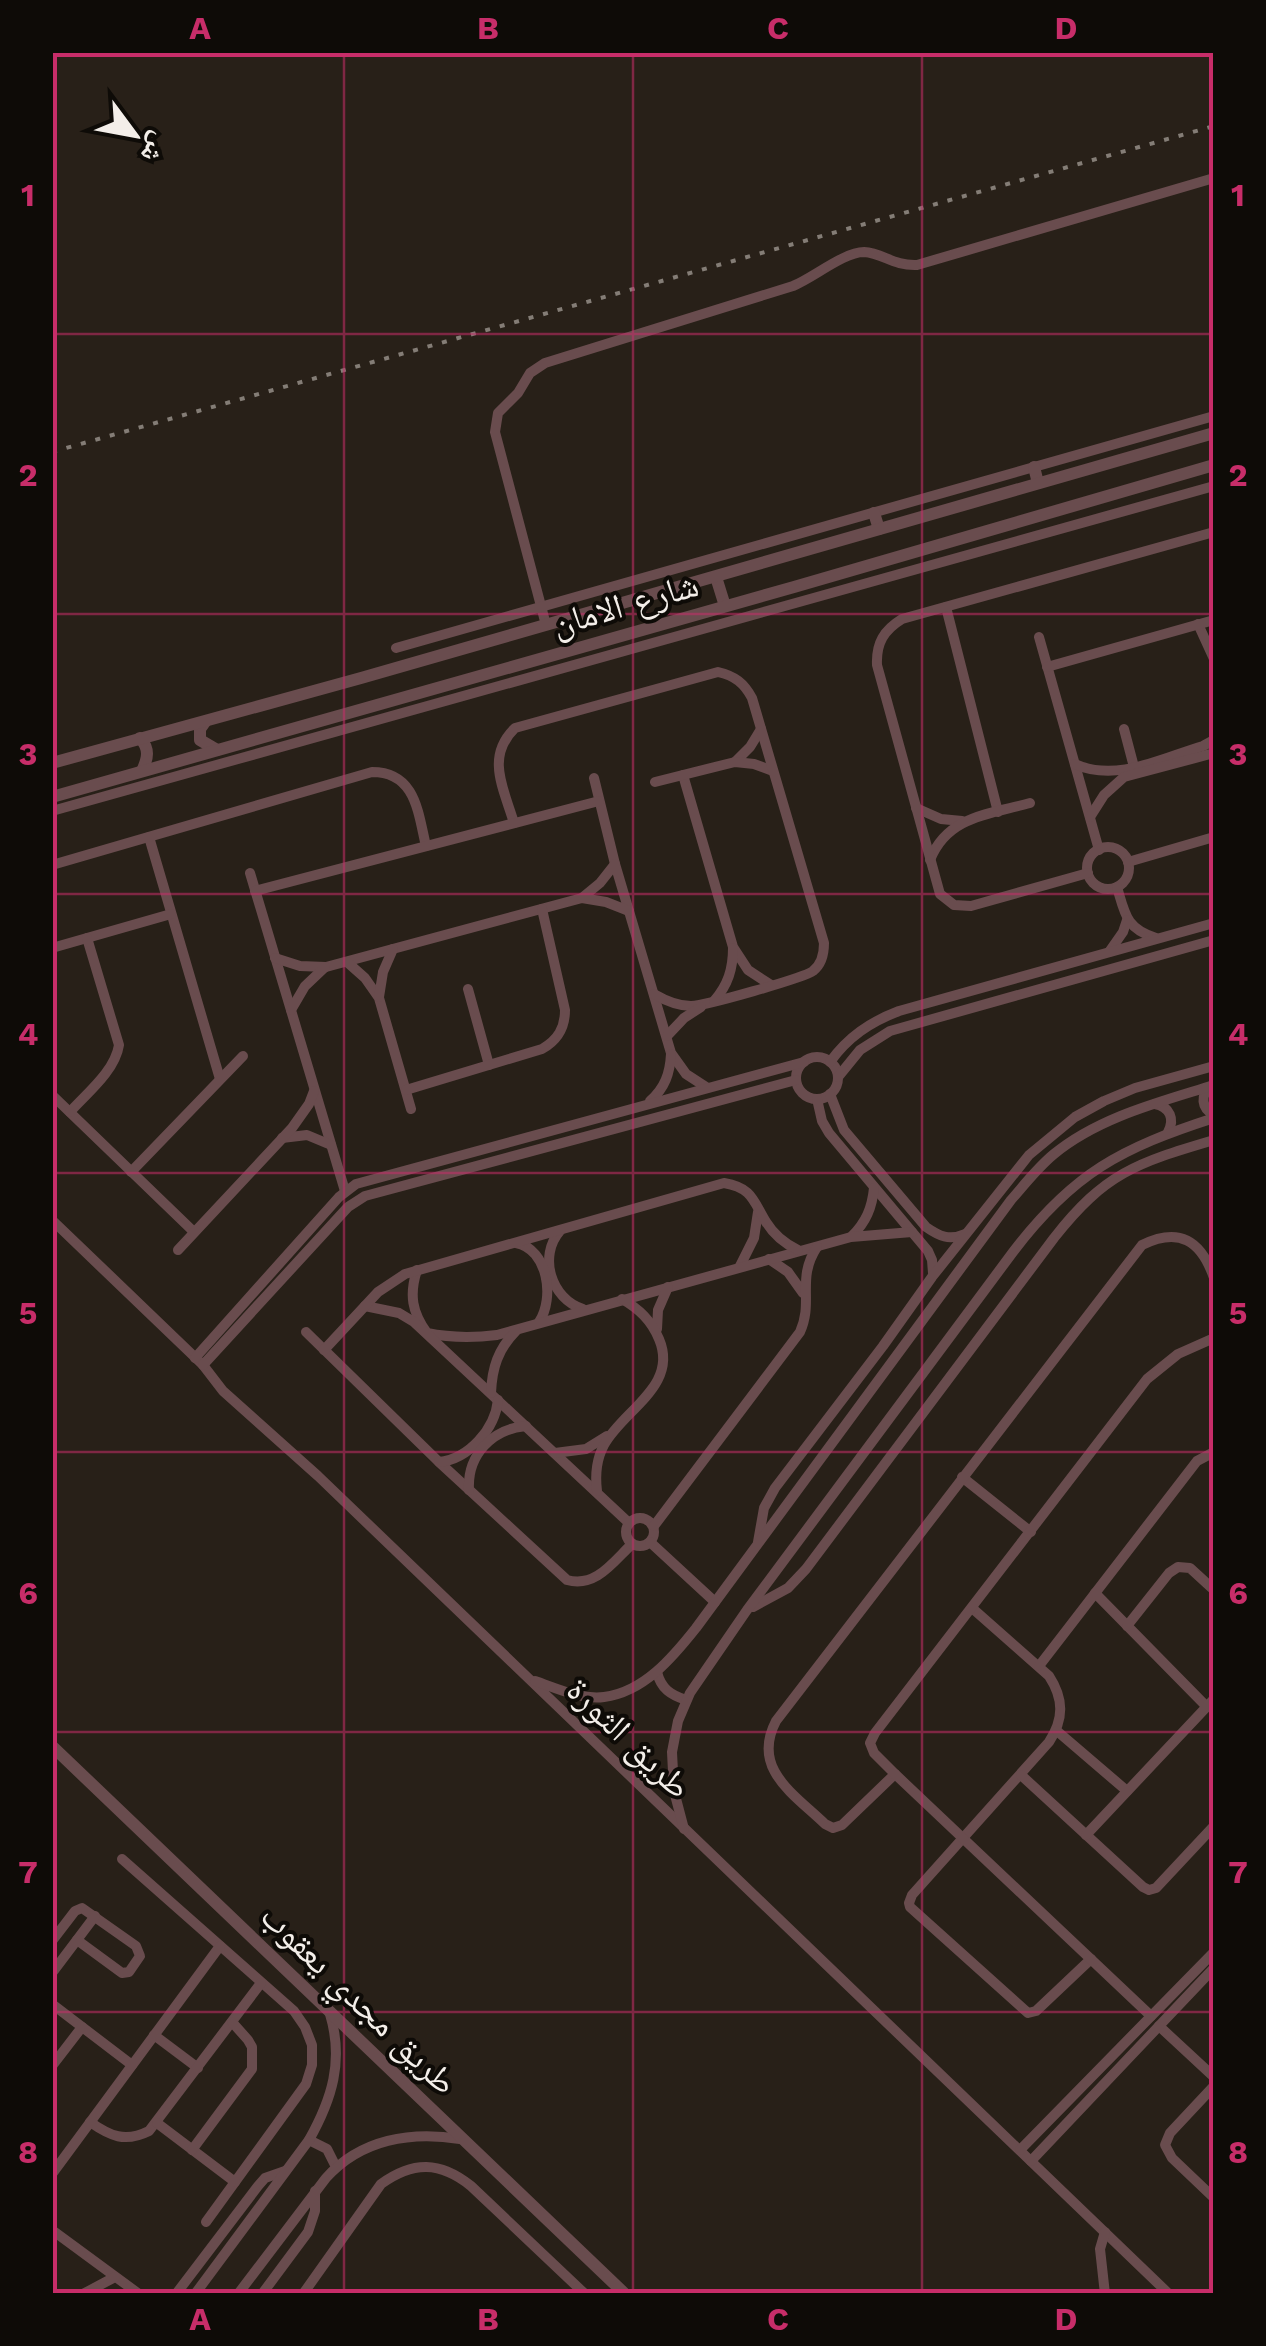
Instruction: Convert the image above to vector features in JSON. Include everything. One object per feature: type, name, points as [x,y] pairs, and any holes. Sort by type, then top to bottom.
[{"type":"street","points":[[546,625],[494,426],[498,413],[539,365],[793,286],[849,255],[871,253],[892,263],[917,265],[1214,178]]},
{"type":"street","points":[[396,648],[1214,416]]},
{"type":"street","points":[[1188,423],[1192,439]]},
{"type":"street","name":"شارع الامان","points":[[52,764],[1214,433]]},
{"type":"street","name":"شارع الامان","points":[[52,796],[459,690],[725,606],[1214,465]]},
{"type":"street","points":[[1034,467],[1038,483]]},
{"type":"street","points":[[52,811],[459,690],[798,602],[1214,486]]},
{"type":"street","points":[[874,512],[879,530]]},
{"type":"street","points":[[1088,873],[962,907],[954,906],[940,894],[876,654],[884,634],[902,619],[1214,532]]},
{"type":"street","points":[[716,576],[725,606]]},
{"type":"street","points":[[794,588],[798,602]]},
{"type":"street","points":[[946,607],[998,812]]},
{"type":"street","points":[[1047,666],[1214,620]]},
{"type":"street","points":[[1198,624],[1214,659]]},
{"type":"street","points":[[1039,637],[1099,850]]},
{"type":"street","points":[[514,823],[498,770],[502,743],[514,728],[718,672],[739,680],[747,688],[824,953],[813,971],[804,976],[710,1003],[679,1005],[654,994]]},
{"type":"street","points":[[205,722],[200,740],[217,750]]},
{"type":"street","points":[[735,762],[761,729]]},
{"type":"street","points":[[1124,729],[1134,767]]},
{"type":"street","points":[[140,738],[147,751],[142,771]]},
{"type":"street","points":[[1074,764],[1110,772],[1214,740]]},
{"type":"street","points":[[1090,818],[1104,795],[1124,778],[1214,753]]},
{"type":"street","points":[[655,782],[735,762],[773,771]]},
{"type":"street","points":[[52,865],[360,775],[382,772],[392,775],[412,792],[426,846]]},
{"type":"street","points":[[683,775],[733,947],[748,970],[771,985]]},
{"type":"street","points":[[594,778],[615,864],[672,1053],[686,1074],[707,1088]]},
{"type":"street","points":[[256,891],[599,801]]},
{"type":"street","points":[[930,861],[935,847],[955,826],[1030,802]]},
{"type":"street","points":[[916,808],[940,819],[968,820]]},
{"type":"street","points":[[149,837],[220,1079]]},
{"type":"street","points":[[1128,862],[1214,837]]},
{"type":"street","points":[[1099,850],[1118,850],[1128,862],[1127,876],[1117,888],[1102,888],[1090,880],[1089,859],[1099,850]]},
{"type":"street","points":[[582,898],[615,864]]},
{"type":"street","points":[[250,874],[344,1191]]},
{"type":"street","points":[[1117,888],[1127,920],[1135,929],[1157,939]]},
{"type":"street","points":[[275,958],[300,966],[326,967],[582,898],[629,911]]},
{"type":"street","points":[[406,1090],[551,1044],[562,1029],[565,1010],[542,908]]},
{"type":"street","points":[[52,948],[171,914]]},
{"type":"street","points":[[1109,952],[1127,920]]},
{"type":"street","points":[[830,1062],[842,1045],[882,1017],[1214,923]]},
{"type":"street","points":[[70,1112],[114,1062],[119,1045],[87,938]]},
{"type":"street","points":[[804,1062],[796,1080],[802,1094],[817,1100],[830,1094],[860,1050],[890,1031],[1214,940]]},
{"type":"street","points":[[667,1036],[684,1018],[723,990],[730,977],[733,947]]},
{"type":"street","points":[[379,998],[383,972],[393,949]]},
{"type":"street","points":[[347,962],[379,998],[411,1109]]},
{"type":"street","points":[[291,1010],[305,986],[326,967]]},
{"type":"street","points":[[468,990],[489,1065]]},
{"type":"street","points":[[646,1104],[666,1082],[672,1053]]},
{"type":"street","points":[[131,1172],[243,1056]]},
{"type":"street","points":[[199,1361],[344,1191],[368,1179],[817,1058],[830,1062],[838,1077]]},
{"type":"street","points":[[758,1544],[764,1508],[775,1488],[1029,1154],[1104,1101],[1214,1066]]},
{"type":"street","points":[[199,1361],[348,1207],[365,1196],[796,1080]]},
{"type":"street","points":[[527,1678],[580,1695],[604,1697],[632,1688],[657,1672],[715,1602],[1011,1200],[1055,1153],[1121,1116],[1212,1085]]},
{"type":"street","points":[[1212,1085],[1203,1096],[1203,1103],[1214,1116]]},
{"type":"street","points":[[178,1250],[301,1116],[314,1090]]},
{"type":"street","points":[[52,1094],[194,1232]]},
{"type":"street","points":[[830,1094],[844,1130],[926,1227],[947,1238],[966,1233]]},
{"type":"street","points":[[817,1100],[829,1134],[932,1260],[932,1277]]},
{"type":"street","points":[[1156,1104],[1170,1114],[1168,1132]]},
{"type":"street","points":[[684,1829],[671,1772],[673,1742],[686,1700],[748,1610],[1036,1222],[1063,1194],[1125,1151],[1214,1116]]},
{"type":"street","points":[[281,1138],[307,1135],[331,1145]]},
{"type":"street","points":[[748,1610],[798,1579],[1054,1238],[1090,1197],[1141,1163],[1214,1140]]},
{"type":"street","points":[[324,1350],[378,1292],[417,1270],[724,1183],[748,1193],[774,1233],[799,1251]]},
{"type":"street","points":[[851,1237],[868,1215],[874,1188]]},
{"type":"street","points":[[999,1192],[1011,1200]]},
{"type":"street","points":[[739,1267],[754,1238],[758,1206]]},
{"type":"street","name":"طريق الثورة","points":[[52,1220],[199,1361],[223,1390],[318,1476],[1169,2294]]},
{"type":"street","points":[[562,1228],[552,1242],[548,1258],[556,1289],[568,1302],[584,1310]]},
{"type":"street","points":[[417,1270],[412,1303],[427,1333],[474,1338],[497,1335],[851,1237],[912,1232]]},
{"type":"street","points":[[895,1774],[842,1826],[833,1828],[778,1778],[768,1760],[768,1740],[776,1721],[1142,1244],[1157,1237],[1186,1240],[1199,1248],[1214,1278]]},
{"type":"street","points":[[515,1243],[530,1248],[539,1260],[548,1291],[539,1322]]},
{"type":"street","points":[[654,1526],[644,1518],[636,1518],[629,1523],[626,1536],[632,1544],[642,1546],[650,1542],[655,1535],[654,1526],[800,1332],[807,1311],[804,1277],[818,1246]]},
{"type":"street","points":[[769,1259],[788,1272],[806,1300]]},
{"type":"street","points":[[657,1335],[658,1310],[668,1287]]},
{"type":"street","points":[[596,1492],[597,1460],[603,1446],[656,1386],[663,1360],[657,1335],[643,1314],[622,1300]]},
{"type":"street","points":[[365,1306],[398,1313],[414,1322],[629,1523]]},
{"type":"street","points":[[439,1462],[468,1451],[492,1422],[492,1374],[497,1356],[520,1327]]},
{"type":"street","points":[[306,1332],[567,1580],[582,1583],[596,1578],[632,1544]]},
{"type":"street","points":[[1214,1338],[1178,1354],[1147,1380],[872,1738],[871,1748],[1214,2077]]},
{"type":"street","points":[[883,1346],[897,1355]]},
{"type":"street","points":[[469,1491],[469,1473],[475,1456],[494,1435],[526,1426]]},
{"type":"street","points":[[556,1454],[586,1449],[612,1433]]},
{"type":"street","points":[[1039,1666],[1197,1461],[1214,1452]]},
{"type":"street","points":[[962,1477],[1032,1532]]},
{"type":"street","points":[[650,1542],[715,1602]]},
{"type":"street","points":[[1127,1626],[1168,1574],[1178,1568],[1190,1568],[1214,1590]]},
{"type":"street","points":[[1086,1835],[1210,1703],[1095,1593]]},
{"type":"street","points":[[972,1608],[1049,1676],[1057,1688],[1061,1717],[1056,1731],[1021,1774],[912,1894],[910,1907],[1028,2013],[1036,2011],[1091,1959]]},
{"type":"street","points":[[657,1672],[663,1688],[686,1700]]},
{"type":"street","points":[[1056,1731],[1127,1792]]},
{"type":"street","name":"طريق مجدي يعقوب","points":[[52,1746],[625,2294]]},
{"type":"street","points":[[1021,1774],[1149,1890],[1156,1888],[1214,1826]]},
{"type":"street","points":[[122,1859],[294,2011],[306,2027],[312,2045],[312,2065],[301,2092],[206,2222]]},
{"type":"street","points":[[52,1940],[78,1909],[85,1909],[138,1949],[140,1956],[126,1973],[77,1940]]},
{"type":"street","points":[[52,1973],[95,1916]]},
{"type":"street","points":[[52,2174],[220,1946]]},
{"type":"street","points":[[1031,2160],[1214,1952]]},
{"type":"street","points":[[1020,2150],[1214,1968]]},
{"type":"street","points":[[90,2122],[126,2139],[138,2137],[157,2123],[262,1983]]},
{"type":"street","points":[[52,2004],[132,2065]]},
{"type":"street","points":[[195,2294],[308,2140],[330,2099],[336,2074],[336,2032],[329,2011]]},
{"type":"street","points":[[192,2150],[252,2069],[252,2047],[232,2022]]},
{"type":"street","points":[[52,2066],[82,2026]]},
{"type":"street","points":[[154,2035],[198,2068]]},
{"type":"street","points":[[1214,2086],[1170,2133],[1166,2145],[1172,2158],[1214,2198]]},
{"type":"street","points":[[157,2123],[235,2182]]},
{"type":"street","points":[[238,2294],[336,2167],[356,2153],[396,2138],[460,2138]]},
{"type":"street","points":[[308,2140],[327,2148],[336,2167]]},
{"type":"street","points":[[310,2291],[381,2184],[394,2174],[426,2166],[443,2169],[471,2186],[584,2294]]},
{"type":"street","points":[[176,2294],[258,2186],[274,2174],[286,2171]]},
{"type":"street","points":[[262,2294],[308,2232],[316,2191]]},
{"type":"street","points":[[52,2230],[137,2293]]},
{"type":"street","points":[[1105,2232],[1100,2249],[1105,2294]]},
{"type":"street","points":[[86,2293],[115,2277]]},
{"type":"railway","points":[[52,452],[1214,126]]}]
